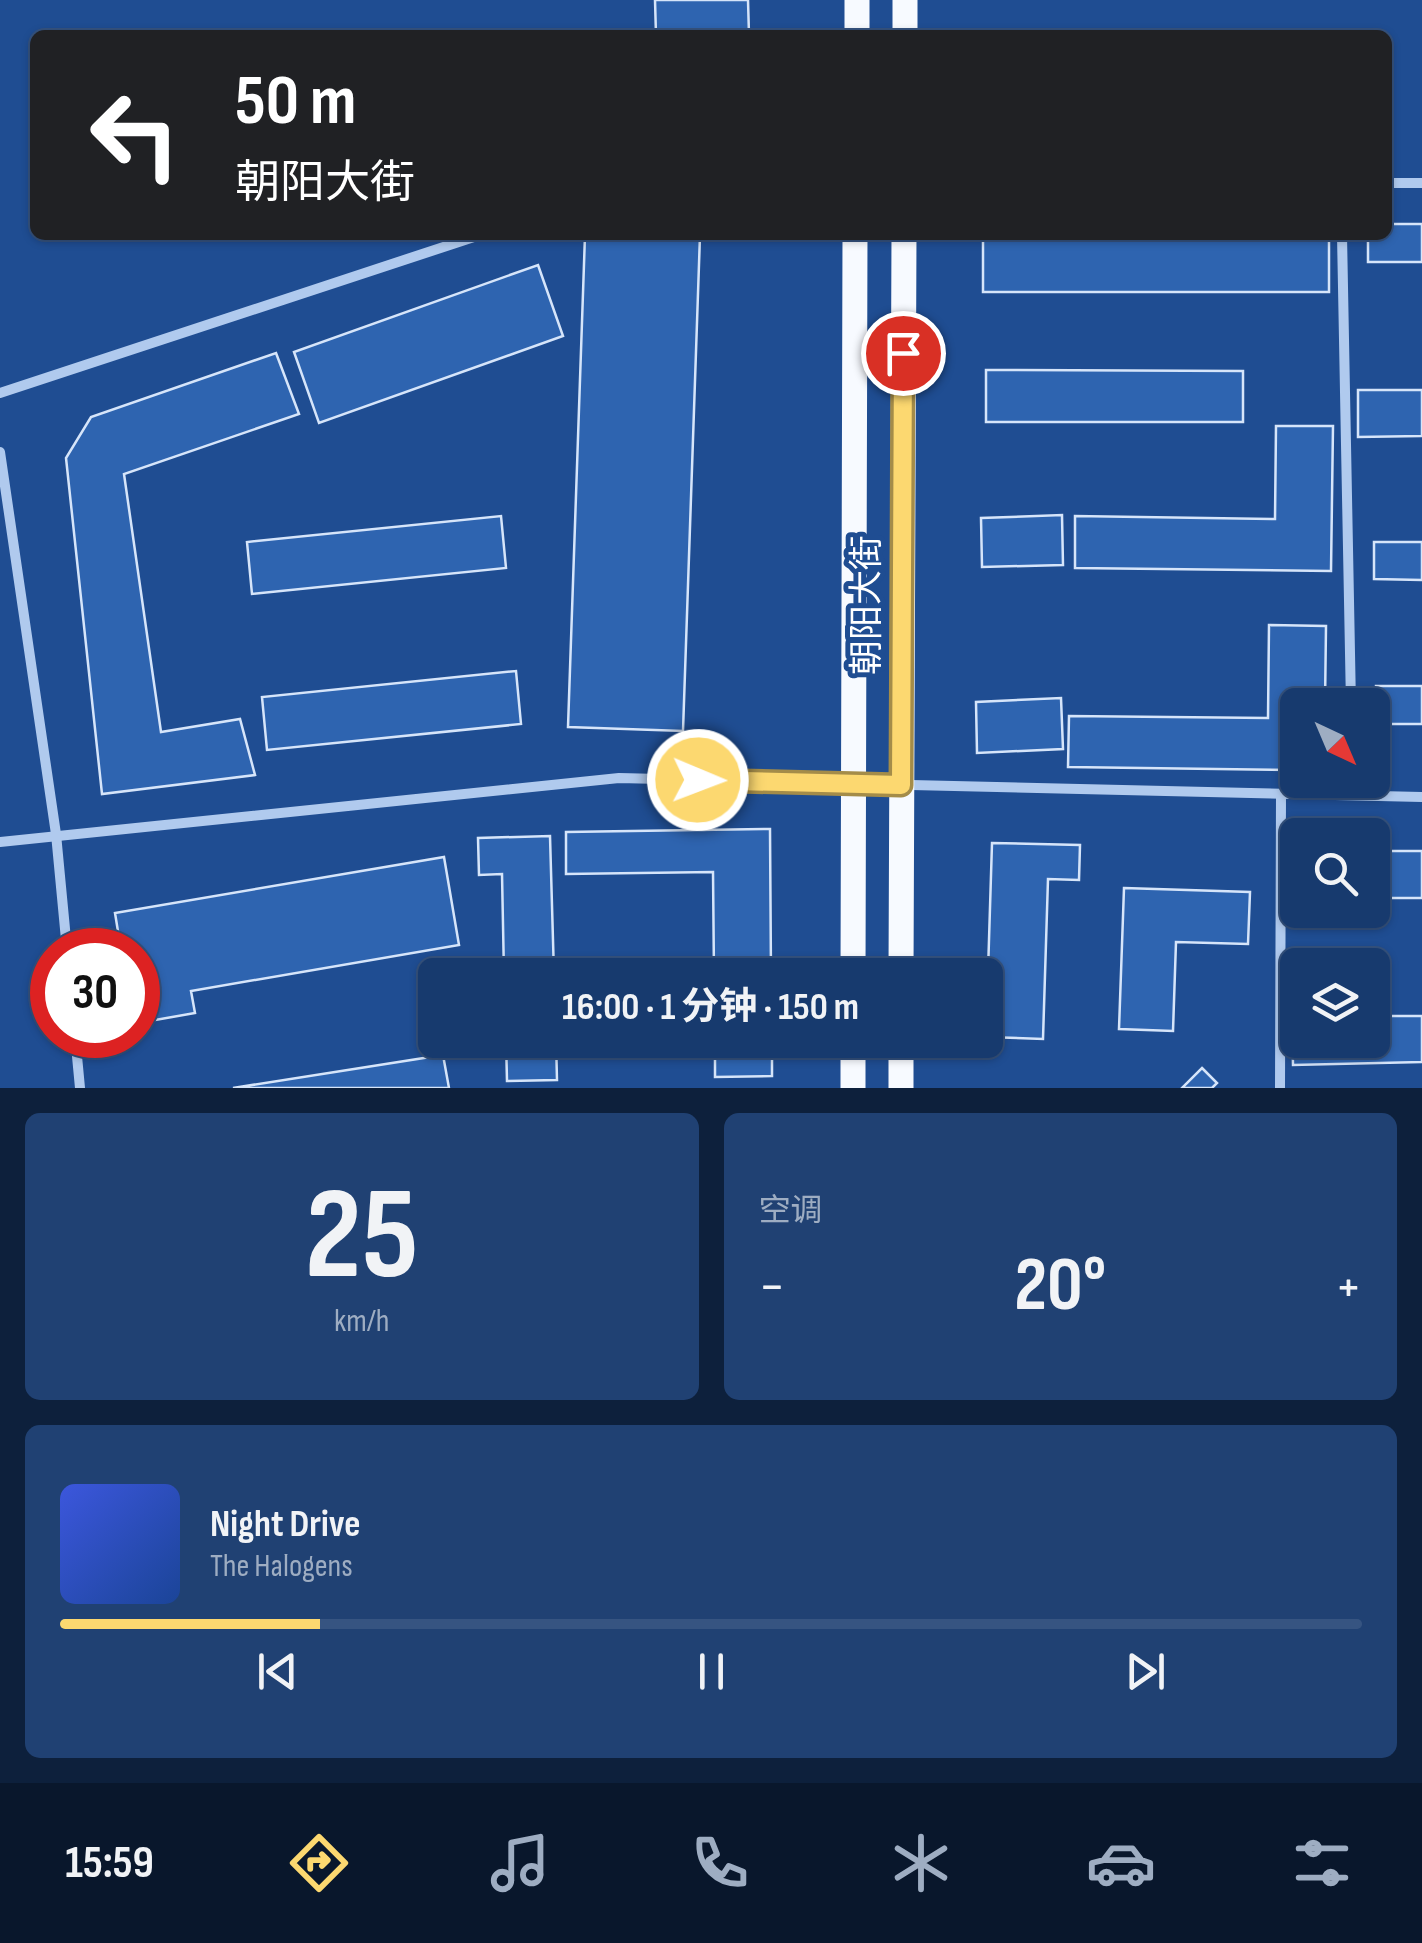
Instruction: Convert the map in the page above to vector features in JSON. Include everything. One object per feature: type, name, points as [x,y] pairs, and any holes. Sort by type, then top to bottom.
[{"type":"main road","points":[[857,0],[857,30]]},
{"type":"main road","points":[[905,30],[906,0]]},
{"type":"main road","name":"朝阳大街","points":[[853,958],[856,240]]},
{"type":"main road","name":"朝阳大街","points":[[901,958],[904,240]]},
{"type":"main road","points":[[853,1058],[853,1088]]},
{"type":"main road","points":[[901,1058],[901,1088]]},
{"type":"street","points":[[1392,182],[1422,183]]},
{"type":"street","points":[[0,393],[465,240]]},
{"type":"street","points":[[1342,240],[1351,688]]},
{"type":"street","points":[[0,452],[56,834],[65,928]]},
{"type":"street","points":[[0,842],[619,778],[1280,794]]},
{"type":"street","points":[[1390,797],[1422,797]]},
{"type":"street","points":[[1280,1088],[1282,798]]},
{"type":"street","points":[[77,1058],[80,1088]]},
{"type":"building","points":[[655,0],[748,0],[749,30],[656,30]]},
{"type":"building","points":[[1392,224],[1422,224],[1422,262],[1368,262],[1368,240],[1392,240]]},
{"type":"building","points":[[585,240],[700,240],[683,731],[568,727]]},
{"type":"building","points":[[983,240],[1329,240],[1329,292],[983,292]]},
{"type":"building","points":[[538,265],[563,336],[319,423],[294,352]]},
{"type":"building","points":[[276,353],[299,414],[124,474],[161,732],[240,719],[255,775],[102,794],[66,458],[91,417]]},
{"type":"building","points":[[986,370],[1243,371],[1243,422],[986,422]]},
{"type":"building","points":[[1358,390],[1422,390],[1422,436],[1358,437]]},
{"type":"building","points":[[1276,426],[1333,426],[1331,571],[1075,568],[1075,516],[1275,519]]},
{"type":"building","points":[[1062,515],[1063,565],[982,567],[981,518]]},
{"type":"building","points":[[501,516],[506,568],[252,594],[247,542]]},
{"type":"building","points":[[1374,542],[1422,542],[1422,580],[1374,579]]},
{"type":"building","points":[[1269,625],[1326,626],[1325,688],[1280,688],[1280,770],[1068,767],[1069,716],[1268,718]]},
{"type":"building","points":[[516,671],[521,724],[267,750],[262,697]]},
{"type":"building","points":[[1422,686],[1422,724],[1390,724],[1390,688],[1376,688]]},
{"type":"building","points":[[1061,698],[1063,749],[977,753],[976,702]]},
{"type":"building","points":[[770,829],[771,958],[714,958],[713,872],[566,874],[566,832]]},
{"type":"building","points":[[550,836],[554,958],[504,958],[502,874],[479,875],[478,838]]},
{"type":"building","points":[[992,843],[1080,845],[1079,880],[1048,879],[1043,1039],[1003,1038],[1003,958],[988,958]]},
{"type":"building","points":[[1390,851],[1422,851],[1422,898],[1390,898]]},
{"type":"building","points":[[444,857],[459,945],[191,991],[195,1013],[160,1019],[160,928],[117,928],[115,913]]},
{"type":"building","points":[[1124,888],[1250,892],[1248,944],[1176,942],[1173,1031],[1119,1029]]},
{"type":"building","points":[[1390,1016],[1422,1016],[1422,1062],[1293,1065],[1293,1058],[1390,1058]]},
{"type":"building","points":[[444,1058],[449,1088],[233,1088]]},
{"type":"building","points":[[506,1058],[556,1058],[557,1080],[507,1081]]},
{"type":"building","points":[[715,1058],[772,1058],[772,1076],[715,1077]]},
{"type":"building","points":[[1202,1068],[1217,1083],[1212,1088],[1182,1088]]},
{"type":"route","points":[[698,780],[901,785],[903,353]]}]
